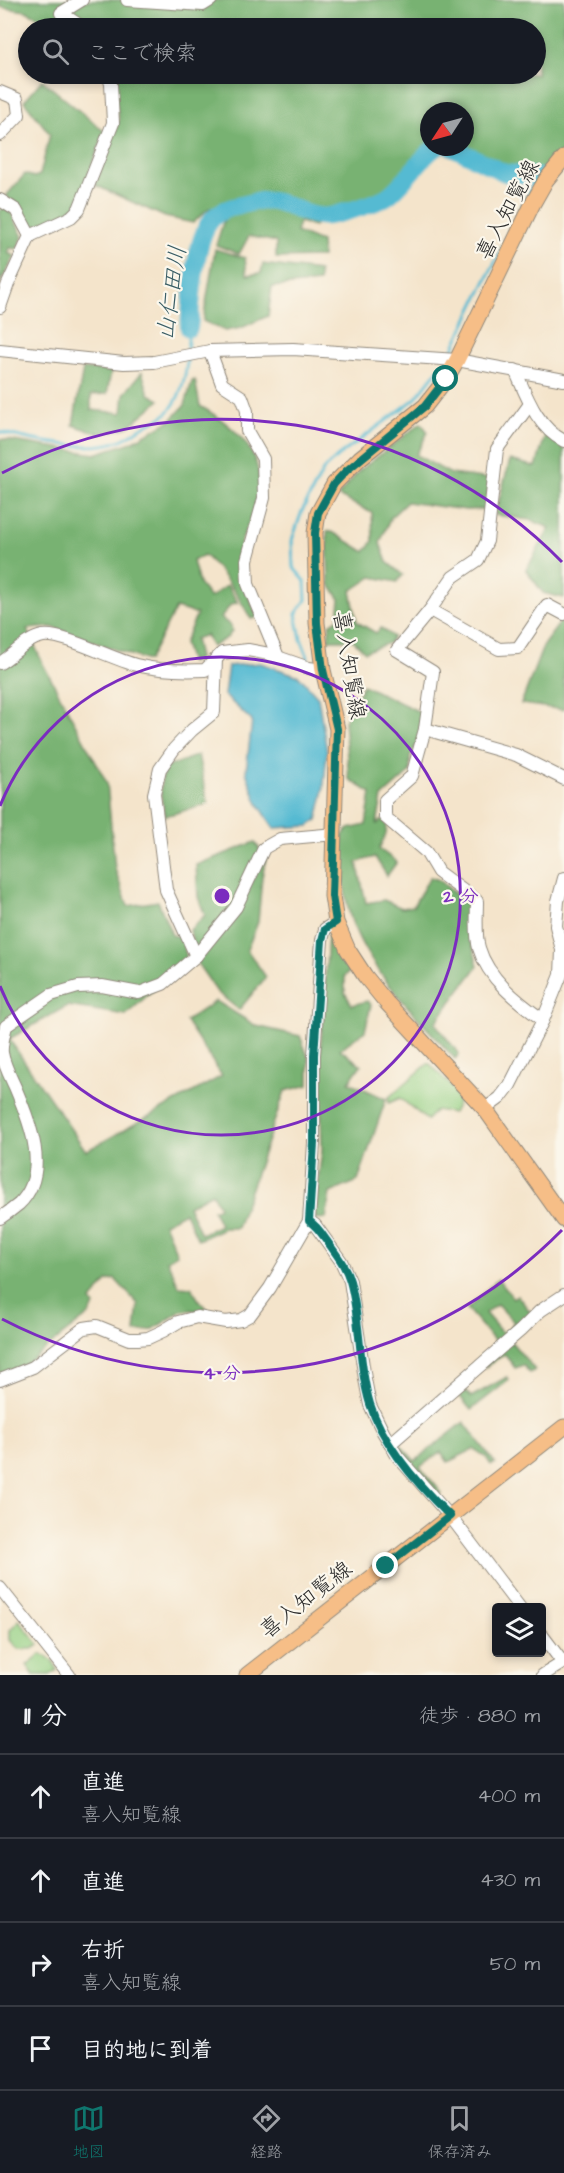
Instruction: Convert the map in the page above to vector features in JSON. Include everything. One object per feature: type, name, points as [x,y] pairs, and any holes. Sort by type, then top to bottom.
[{"type":"main road","name":"喜入知覧線","points":[[564,158],[546,180],[533,203],[446,379],[425,406],[360,458],[334,484],[318,513],[315,533],[317,623],[323,670],[337,729],[332,896],[336,922],[348,950],[365,976],[386,1002],[485,1109],[564,1220]]},
{"type":"main road","name":"喜入知覧線","points":[[254,1673],[564,1427]]},
{"type":"street","points":[[68,18],[61,14],[82,0]]},
{"type":"street","points":[[127,0],[203,5],[211,0]]},
{"type":"street","points":[[0,307],[30,236],[71,217],[79,208],[113,123],[111,84]]},
{"type":"street","points":[[0,92],[17,99],[20,115],[0,135]]},
{"type":"street","points":[[0,200],[16,210],[30,236]]},
{"type":"street","points":[[0,350],[124,363],[154,362],[210,351],[293,349],[457,360],[564,380]]},
{"type":"street","points":[[210,351],[222,384],[242,397],[247,411],[247,431],[263,459],[264,498],[247,560],[248,584],[279,657]]},
{"type":"street","points":[[515,370],[530,404],[544,427],[564,441]]},
{"type":"street","points":[[530,404],[497,449],[488,541],[478,560],[453,577],[430,610],[397,650],[433,672],[425,729],[412,776],[385,800],[386,818],[426,852],[438,872],[477,901],[478,946],[487,968],[522,1005],[543,1020]]},
{"type":"street","points":[[430,610],[499,649],[518,648],[547,605],[564,614]]},
{"type":"street","points":[[0,663],[32,639],[58,636],[138,666],[205,670],[222,653],[248,650],[323,670]]},
{"type":"street","points":[[196,956],[166,890],[154,794],[160,769],[174,749],[214,712],[216,659]]},
{"type":"street","points":[[425,729],[516,755],[564,779]]},
{"type":"street","points":[[0,1218],[19,1204],[28,1192],[36,1173],[36,1150],[28,1121],[6,1069],[1,1051],[6,1026],[51,995],[78,987],[102,986],[139,993],[163,984],[196,956],[236,908],[264,848],[280,839],[335,834]]},
{"type":"street","points":[[485,1109],[500,1098],[510,1085],[543,1020],[561,975],[563,950],[556,926],[558,901],[564,878]]},
{"type":"street","points":[[0,1380],[33,1367],[75,1333],[91,1326],[104,1328],[129,1339],[138,1339],[155,1334],[178,1322],[197,1317],[226,1322],[242,1320],[250,1315],[270,1288],[309,1221],[314,1143],[314,1055],[322,940],[325,929],[336,922]]},
{"type":"street","points":[[309,1221],[315,1225],[341,1261],[350,1281],[370,1405],[390,1444],[398,1457],[450,1516],[516,1603]]},
{"type":"street","points":[[390,1444],[540,1311],[564,1294]]},
{"type":"street","points":[[0,1588],[69,1675]]},
{"type":"street","points":[[543,1675],[564,1662],[546,1640]]},
{"type":"green space","points":[[0,0],[564,0],[564,149],[545,174],[523,173],[474,152],[474,102],[420,102],[421,156],[393,189],[364,201],[321,214],[314,226],[299,222],[296,232],[321,242],[322,257],[276,258],[276,242],[249,236],[239,254],[216,245],[225,216],[218,206],[208,209],[193,223],[165,217],[95,185],[119,120],[113,84],[546,84],[546,18],[40,18],[26,11],[0,7]]},
{"type":"green space","points":[[39,84],[47,84],[105,132],[76,207],[32,230],[22,209],[6,196],[25,174],[34,177],[40,175],[50,134],[24,101]]},
{"type":"green space","points":[[3,206],[12,214],[23,237],[17,249],[10,248],[8,253],[15,256],[0,283],[0,212]]},
{"type":"green space","points":[[215,249],[245,258],[247,275],[261,273],[263,264],[319,271],[319,282],[272,287],[268,316],[241,328],[225,331],[203,321]]},
{"type":"green space","points":[[83,369],[111,371],[107,394],[91,395],[91,410],[122,413],[124,394],[142,372],[149,394],[160,400],[128,427],[100,434],[73,425]]},
{"type":"green space","points":[[195,380],[200,406],[214,414],[238,434],[254,458],[258,472],[259,487],[256,504],[239,550],[238,563],[258,617],[251,619],[236,593],[204,555],[193,561],[199,584],[210,598],[227,585],[238,603],[231,604],[221,618],[231,626],[232,631],[228,637],[212,647],[206,635],[195,639],[199,658],[190,663],[184,643],[197,614],[176,608],[148,661],[52,627],[27,629],[43,664],[107,783],[115,869],[128,906],[158,901],[172,935],[182,937],[187,959],[126,1015],[67,1006],[9,1039],[86,1151],[222,1076],[186,1021],[216,1001],[256,1026],[300,1036],[309,1059],[309,1085],[285,1091],[237,1228],[224,1228],[198,1240],[185,1212],[164,1223],[177,1254],[167,1260],[179,1286],[191,1287],[200,1302],[213,1315],[193,1310],[181,1311],[152,1330],[135,1332],[138,1304],[115,1279],[107,1281],[91,1301],[94,1306],[89,1315],[24,1365],[0,1375],[0,439],[95,454],[132,442],[171,420],[185,405],[192,381]],"holes":[[[212,1193],[219,1207],[213,1210],[220,1225],[201,1234],[188,1206]]]},
{"type":"green space","points":[[421,423],[428,432],[416,455],[451,474],[490,479],[487,509],[466,510],[407,502],[391,517],[380,543],[387,562],[403,575],[397,582],[372,577],[351,591],[357,622],[376,633],[381,628],[393,637],[389,643],[365,652],[353,640],[328,640],[330,624],[338,619],[340,599],[329,584],[327,531],[365,552],[373,541],[372,513],[338,496],[359,471]]},
{"type":"green space","points":[[545,436],[564,446],[564,598],[543,593],[526,570],[550,528],[530,520],[495,515],[510,460],[536,467]]},
{"type":"green space","points":[[564,617],[564,710],[521,704],[544,644]]},
{"type":"green space","points":[[363,685],[422,713],[421,738],[410,756],[410,772],[382,797],[377,824],[383,820],[387,825],[386,834],[379,849],[397,862],[387,876],[375,857],[357,862],[366,903],[384,900],[402,908],[413,906],[430,877],[439,880],[473,909],[470,936],[478,966],[435,1023],[459,1054],[455,1059],[382,976],[359,939],[348,909],[342,836],[349,829],[366,825],[371,793],[349,779],[344,722]]},
{"type":"green space","points":[[198,755],[208,804],[165,816],[161,786],[165,768]]},
{"type":"green space","points":[[255,842],[266,859],[258,922],[247,950],[266,977],[239,1010],[217,992],[197,963],[190,930],[205,915],[198,897],[196,865]]},
{"type":"green space","points":[[335,935],[351,970],[345,976],[345,993],[352,1005],[367,1001],[371,1005],[365,1031],[340,1049],[361,1065],[349,1082],[386,1099],[358,1181],[330,1193],[326,1219],[313,1218],[322,1151],[320,1058],[328,936]]},
{"type":"green space","points":[[429,1063],[458,1093],[459,1101],[453,1113],[436,1110],[427,1120],[400,1098],[389,1103],[388,1098]]},
{"type":"green space","points":[[498,1279],[513,1298],[517,1295],[532,1314],[508,1338],[535,1370],[530,1373],[523,1365],[515,1368],[505,1354],[484,1368],[498,1345],[467,1309]],"holes":[[[497,1304],[514,1322],[509,1330],[502,1333],[485,1313]]]},
{"type":"green space","points":[[507,1377],[509,1380],[471,1410],[457,1393],[463,1388],[471,1397]]},
{"type":"green space","points":[[464,1422],[495,1463],[491,1465],[486,1457],[474,1449],[448,1462],[441,1452],[420,1467],[442,1493],[439,1495],[397,1445],[399,1443],[415,1461]]},
{"type":"green space","points":[[19,1620],[39,1645],[32,1649],[18,1649],[10,1640],[10,1630]]},
{"type":"green space","points":[[41,1654],[51,1660],[56,1667],[57,1670],[50,1675],[34,1675],[27,1665]]},
{"type":"water","points":[[260,663],[299,676],[318,697],[327,752],[323,794],[317,820],[309,826],[274,828],[257,802],[246,772],[252,721],[224,695],[228,666]]},
{"type":"waterway","name":"山仁田川","points":[[189,328],[198,254],[207,227],[219,213],[255,202],[272,201],[305,213],[319,216],[334,215],[389,195],[425,156]]},
{"type":"waterway","name":"山仁田川","points":[[470,156],[505,173],[540,177]]},
{"type":"waterway","points":[[452,351],[536,177]]},
{"type":"waterway","name":"山仁田川","points":[[187,352],[189,328]]},
{"type":"waterway","name":"山仁田川","points":[[0,432],[43,442],[76,446],[92,446],[122,440],[162,417],[171,409],[181,388],[187,359]]},
{"type":"waterway","points":[[306,662],[308,657],[301,639],[296,614],[306,600],[305,581],[293,567],[292,540],[302,511],[324,469],[415,399],[440,367]]},
{"type":"route","points":[[386,1566],[450,1516],[398,1457],[370,1405],[350,1281],[341,1261],[315,1225],[309,1221],[314,1143],[314,1055],[322,940],[325,929],[336,922],[332,896],[337,729],[323,670],[317,623],[315,533],[318,513],[334,484],[360,458],[425,406],[446,379]]}]
